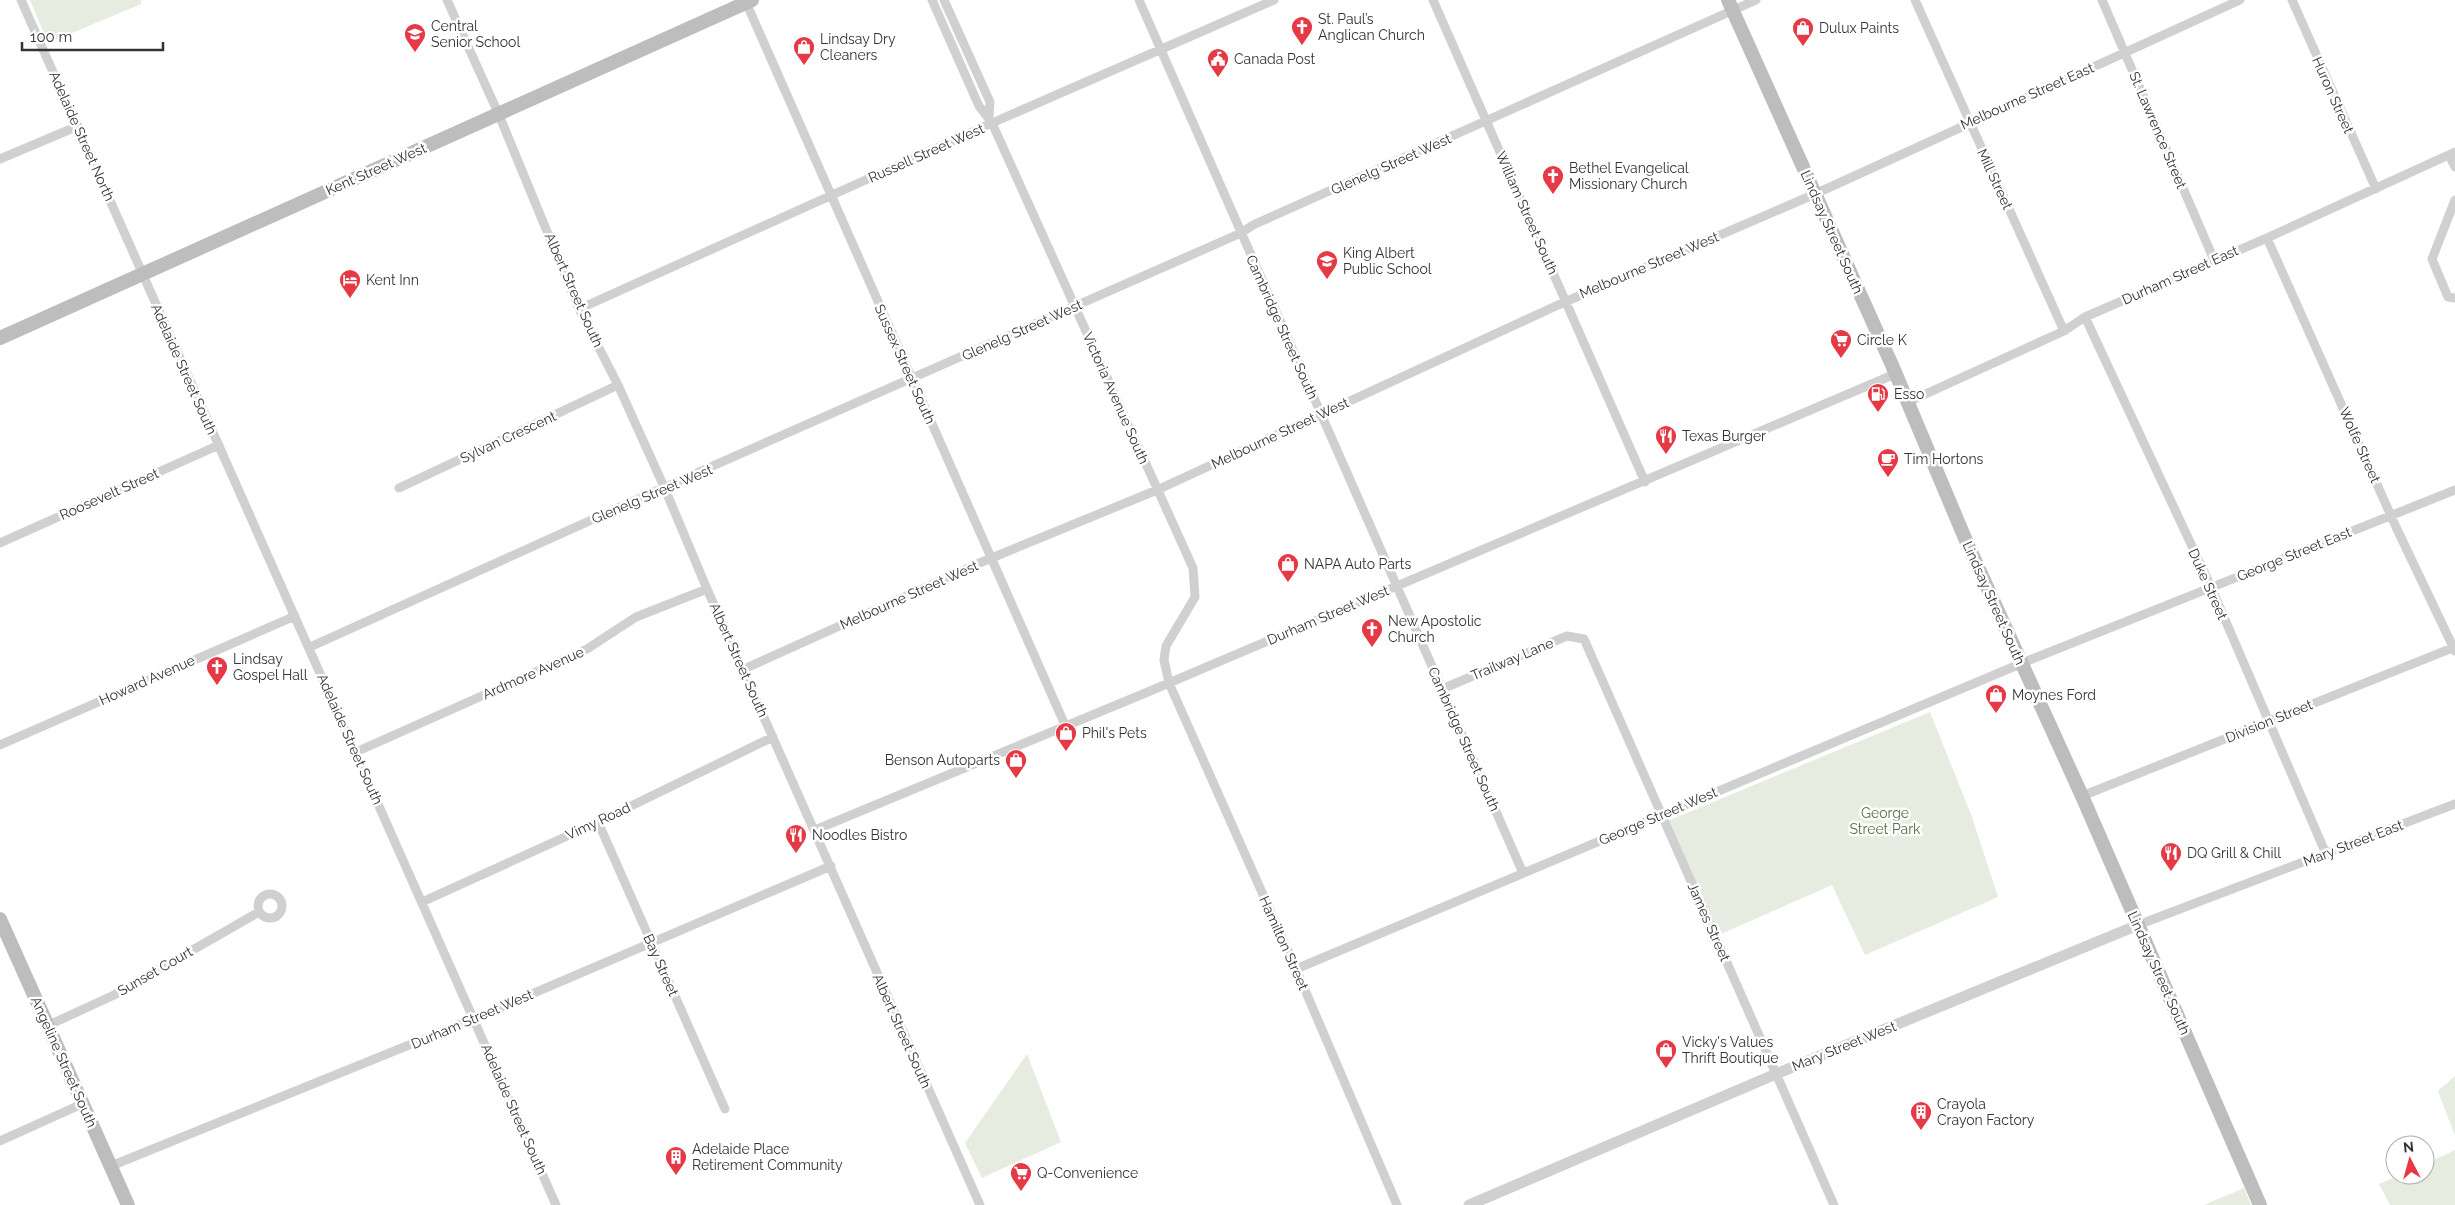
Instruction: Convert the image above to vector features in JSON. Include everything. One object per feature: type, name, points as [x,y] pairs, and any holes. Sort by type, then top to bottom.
[{"type":"main road","name":"Kent Street West","points":[[0,338],[141,273],[499,115],[747,1]]},
{"type":"main road","name":"Lindsay Street South","points":[[1730,5],[1908,402],[2021,664],[2082,796],[2260,1205]]},
{"type":"main road","name":"Angeline Street South","points":[[0,919],[128,1205]]},
{"type":"street","name":"Adelaide Street North","points":[[21,0],[141,273]]},
{"type":"street","name":"Albert Street South","points":[[448,0],[499,115],[579,309],[618,385],[665,489],[707,589],[831,866],[895,1017],[980,1205]]},
{"type":"street","name":"Victoria Avenue South","points":[[932,0],[978,106],[991,119],[1193,568],[1195,588],[1192,605],[1166,646],[1164,660],[1169,683]]},
{"type":"street","name":"Victoria Avenue South","points":[[944,0],[990,102],[991,119]]},
{"type":"street","name":"Cambridge Street South","points":[[1140,0],[1523,873]]},
{"type":"street","name":"Russell Street West","points":[[579,309],[830,196],[991,119],[1274,0]]},
{"type":"street","name":"William Street South","points":[[1433,0],[1645,482]]},
{"type":"street","name":"Glenelg Street West","points":[[310,647],[911,378],[1004,339],[1241,233],[1253,225],[1486,122],[1730,5],[1756,0]]},
{"type":"street","name":"Mill Street","points":[[1915,0],[2064,330]]},
{"type":"street","name":"St. Lawrence Street","points":[[2102,0],[2214,260]]},
{"type":"street","name":"Melbourne Street East","points":[[1815,194],[1969,122],[2240,0]]},
{"type":"street","name":"Huron Street","points":[[2292,0],[2376,189]]},
{"type":"street","name":"Sussex Street South","points":[[747,1],[830,196],[1065,725]]},
{"type":"street","points":[[0,160],[78,126]]},
{"type":"street","points":[[2452,154],[2455,167]]},
{"type":"street","name":"Durham Street East","points":[[1908,402],[2064,330],[2085,317],[2267,238],[2452,154]]},
{"type":"street","name":"Melbourne Street West","points":[[744,669],[991,559],[1157,490],[1567,301],[1815,194]]},
{"type":"street","points":[[2455,200],[2432,259],[2448,297],[2455,298]]},
{"type":"street","name":"Wolfe Street","points":[[2267,238],[2454,649]]},
{"type":"street","name":"Adelaide Street South","points":[[141,273],[310,647],[556,1205]]},
{"type":"street","name":"Duke Street","points":[[2085,317],[2211,587],[2326,854]]},
{"type":"street","name":"Durham Street West","points":[[815,830],[1169,683],[1895,374]]},
{"type":"street","name":"Sylvan Crescent","points":[[398,488],[618,385]]},
{"type":"street","name":"Roosevelt Street","points":[[0,543],[218,445]]},
{"type":"street","name":"George Street East","points":[[2021,664],[2455,490]]},
{"type":"street","name":"Ardmore Avenue","points":[[356,752],[588,649],[636,618],[707,589]]},
{"type":"street","name":"Howard Avenue","points":[[0,745],[295,616]]},
{"type":"street","name":"Trailway Lane","points":[[1442,689],[1567,636],[1584,639]]},
{"type":"street","name":"James Street","points":[[1584,639],[1834,1205]]},
{"type":"street","name":"Division Street","points":[[2082,796],[2454,649]]},
{"type":"street","name":"George Street West","points":[[1296,969],[2021,664]]},
{"type":"street","name":"Hamilton Street","points":[[1169,683],[1296,969],[1397,1205]]},
{"type":"street","name":"Vimy Road","points":[[422,902],[598,822],[773,737]]},
{"type":"street","name":"Mary Street East","points":[[2138,925],[2455,804]]},
{"type":"street","name":"Bay Street","points":[[598,822],[724,1109]]},
{"type":"street","name":"Durham Street West","points":[[111,1166],[473,1019],[831,866]]},
{"type":"street","name":"Sunset Court","points":[[49,1025],[114,995],[259,912]]},
{"type":"street","name":"Mary Street West","points":[[1469,1205],[1776,1074],[2138,925]]},
{"type":"street","points":[[0,1142],[82,1104]]},
{"type":"green space","points":[[30,0],[141,0],[141,4],[48,43]]},
{"type":"green space","name":"George Street Park","points":[[1930,712],[1972,817],[1998,897],[1865,955],[1832,885],[1714,937],[1665,822]]},
{"type":"green space","points":[[1027,1054],[1061,1142],[982,1178],[965,1143]]},
{"type":"green space","points":[[2455,1076],[2455,1136],[2438,1091]]},
{"type":"green space","points":[[2455,1150],[2455,1205],[2390,1205],[2379,1184],[2385,1181],[2385,1185],[2435,1185],[2435,1159]]},
{"type":"green space","points":[[2244,1188],[2251,1205],[2204,1205]]},
{"type":"place","name":"St. Paul’s Anglican Church","points":[[1302,46]]},
{"type":"place","name":"Dulux Paints","points":[[1803,47]]},
{"type":"place","name":"Central Senior School","points":[[415,53]]},
{"type":"place","name":"Lindsay Dry Cleaners","points":[[804,66]]},
{"type":"place","name":"Canada Post","points":[[1218,78]]},
{"type":"place","name":"Bethel Evangelical Missionary Church","points":[[1553,195]]},
{"type":"place","name":"King Albert Public School","points":[[1327,280]]},
{"type":"place","name":"Kent Inn","points":[[350,299]]},
{"type":"place","name":"Circle K","points":[[1841,359]]},
{"type":"place","name":"Esso","points":[[1878,413]]},
{"type":"place","name":"Texas Burger","points":[[1666,455]]},
{"type":"place","name":"Tim Hortons","points":[[1888,478]]},
{"type":"place","name":"NAPA Auto Parts","points":[[1288,583]]},
{"type":"place","name":"New Apostolic Church","points":[[1372,648]]},
{"type":"place","name":"Lindsay Gospel Hall","points":[[217,686]]},
{"type":"place","name":"Moynes Ford","points":[[1996,714]]},
{"type":"place","name":"Phil's Pets","points":[[1066,752]]},
{"type":"place","name":"Benson Autoparts","points":[[1016,779]]},
{"type":"place","name":"Noodles Bistro","points":[[796,854]]},
{"type":"place","name":"DQ Grill & Chill","points":[[2171,872]]},
{"type":"place","name":"Vicky's Values Thrift Boutique","points":[[1666,1069]]},
{"type":"place","name":"Crayola Crayon Factory","points":[[1921,1131]]},
{"type":"place","name":"Adelaide Place Retirement Community","points":[[676,1176]]},
{"type":"place","name":"Q-Convenience","points":[[1021,1192]]}]
